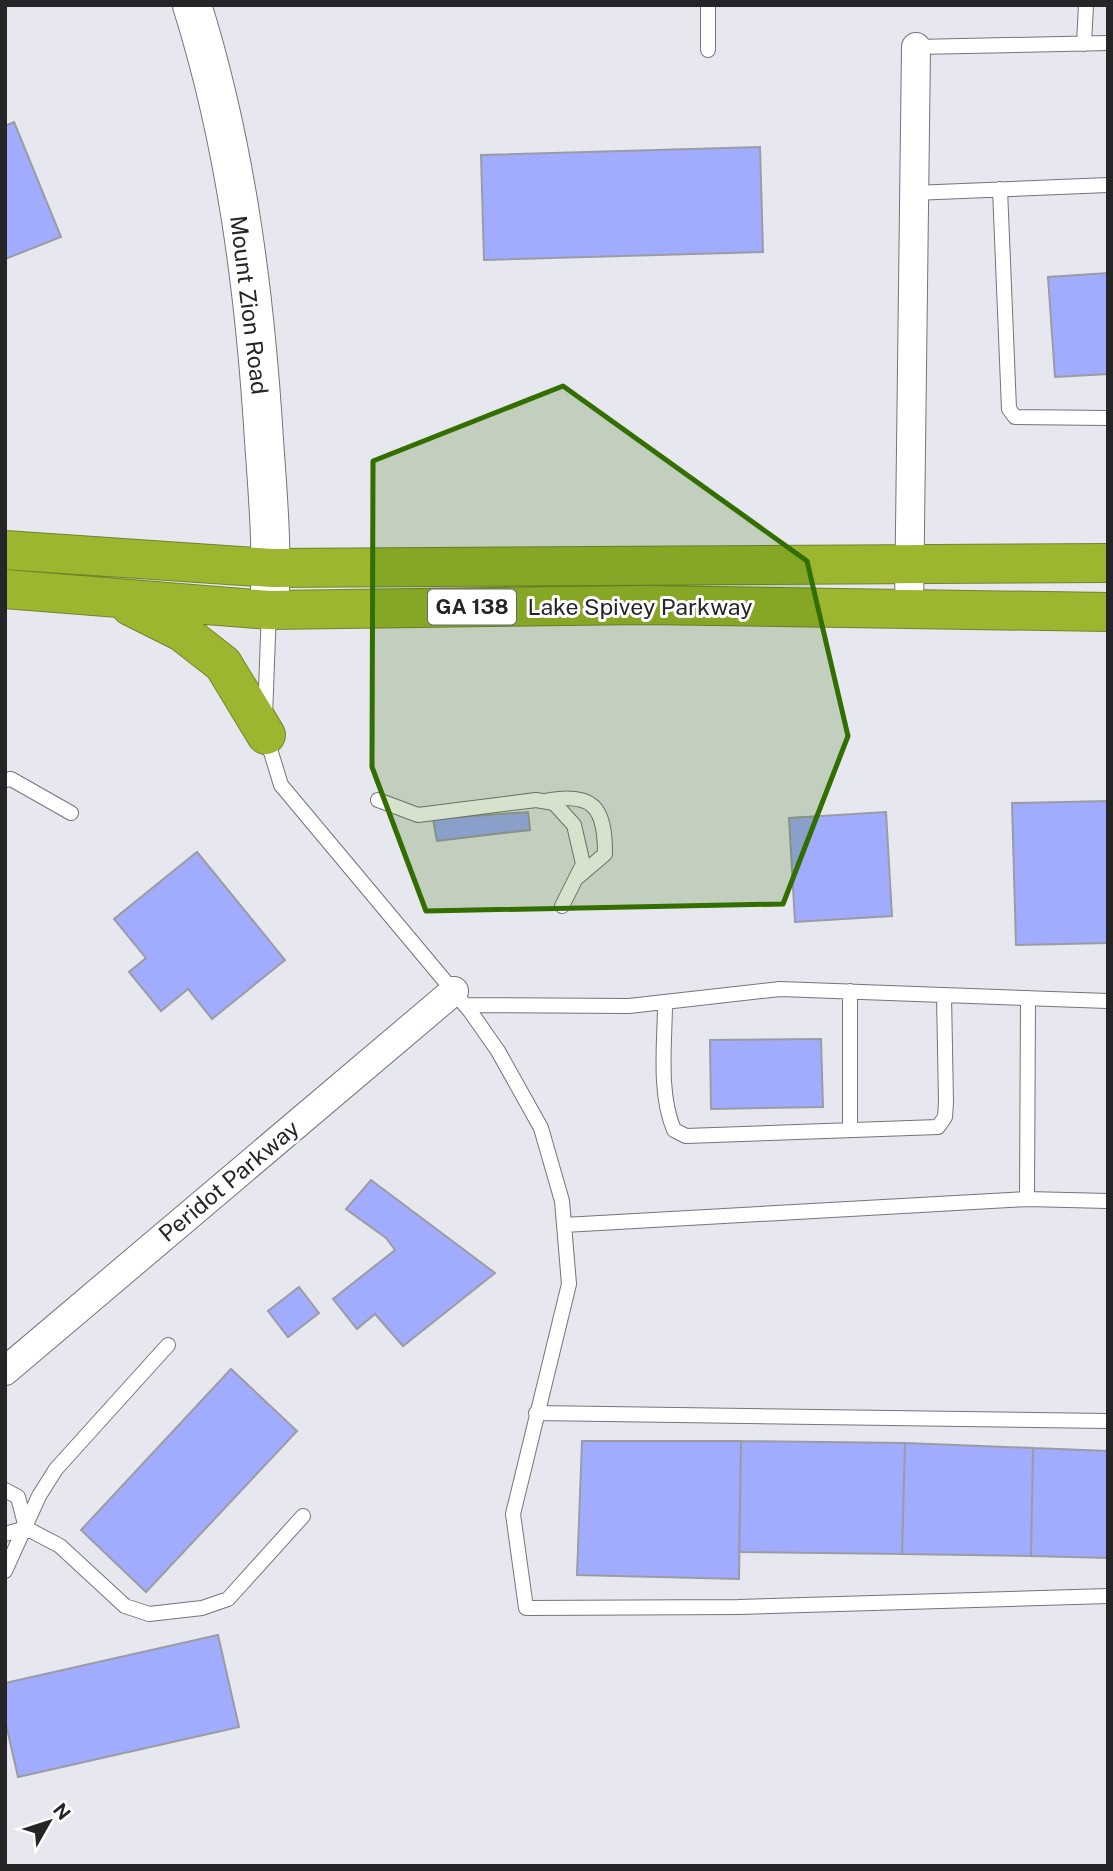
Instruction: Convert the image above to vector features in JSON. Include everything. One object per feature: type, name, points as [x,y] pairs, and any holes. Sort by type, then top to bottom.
[{"type":"highway","name":"Lake Spivey Parkway","points":[[5,550],[272,568],[1108,563]]},
{"type":"highway","name":"Lake Spivey Parkway","points":[[5,589],[269,610],[645,605],[1108,612]]},
{"type":"highway","points":[[113,597],[182,632],[223,664],[266,735]]},
{"type":"street","name":"Mount Zion Road","points":[[192,5],[215,79],[257,324],[272,568],[269,610]]},
{"type":"street","points":[[909,609],[915,47]]},
{"type":"street","name":"Peridot Parkway","points":[[7,1367],[459,998]]},
{"type":"lane","points":[[708,5],[708,50]]},
{"type":"lane","points":[[1084,44],[1086,5]]},
{"type":"lane","points":[[915,47],[1108,43]]},
{"type":"lane","points":[[913,193],[1108,185]]},
{"type":"lane","points":[[1000,189],[1009,410],[1015,417],[1108,418]]},
{"type":"lane","points":[[269,610],[266,735],[281,785],[459,998],[498,1051],[541,1128],[562,1201],[569,1284],[513,1514],[526,1608],[738,1607],[1108,1596]]},
{"type":"lane","points":[[5,780],[11,779],[48,797],[71,813]]},
{"type":"lane","points":[[378,800],[418,815],[578,797],[592,803],[605,825],[604,854],[575,880]]},
{"type":"lane","points":[[542,801],[554,803],[574,825],[583,864],[562,906]]},
{"type":"lane","points":[[459,998],[629,1006],[780,989],[1108,1001]]},
{"type":"lane","points":[[850,991],[850,1130]]},
{"type":"lane","points":[[665,1002],[666,1089],[674,1130],[686,1136],[938,1127],[944,1117],[946,1102],[944,995]]},
{"type":"lane","points":[[1027,1199],[1028,998]]},
{"type":"lane","points":[[564,1225],[1027,1199],[1108,1201]]},
{"type":"lane","points":[[5,1571],[39,1496],[56,1469],[168,1345]]},
{"type":"lane","points":[[536,1413],[1108,1421]]},
{"type":"lane","points":[[5,1490],[18,1497],[26,1528]]},
{"type":"lane","points":[[5,1534],[26,1528],[60,1546],[125,1606],[149,1614],[202,1608],[228,1599],[303,1516]]},
{"type":"highlighted area","points":[[563,386],[807,561],[848,736],[783,904],[426,911],[372,767],[373,461]]},
{"type":"building","points":[[14,122],[61,237],[5,259],[5,126]]},
{"type":"building","points":[[760,147],[763,252],[484,260],[481,155]]},
{"type":"building","points":[[1108,273],[1108,374],[1055,377],[1048,277]]},
{"type":"building","points":[[1108,801],[1108,943],[1016,945],[1012,803]]},
{"type":"building","points":[[528,812],[530,830],[437,841],[433,819]]},
{"type":"building","points":[[886,812],[892,916],[795,922],[789,818]]},
{"type":"building","points":[[197,852],[285,960],[212,1019],[188,989],[161,1011],[129,972],[146,958],[114,919]]},
{"type":"building","points":[[821,1039],[823,1107],[711,1109],[710,1040]]},
{"type":"building","points":[[371,1180],[495,1273],[403,1346],[375,1314],[357,1329],[333,1299],[395,1250],[386,1238],[346,1209]]},
{"type":"building","points":[[299,1287],[319,1313],[288,1337],[268,1311]]},
{"type":"building","points":[[231,1369],[297,1431],[146,1592],[81,1530]]},
{"type":"building","points":[[582,1441],[741,1441],[739,1579],[577,1575]]},
{"type":"building","points":[[741,1441],[905,1443],[902,1554],[739,1552]]},
{"type":"building","points":[[905,1443],[1033,1448],[1031,1556],[902,1554]]},
{"type":"building","points":[[1033,1448],[1108,1451],[1108,1558],[1031,1556]]},
{"type":"building","points":[[218,1635],[239,1727],[18,1777],[5,1720],[5,1683]]}]
